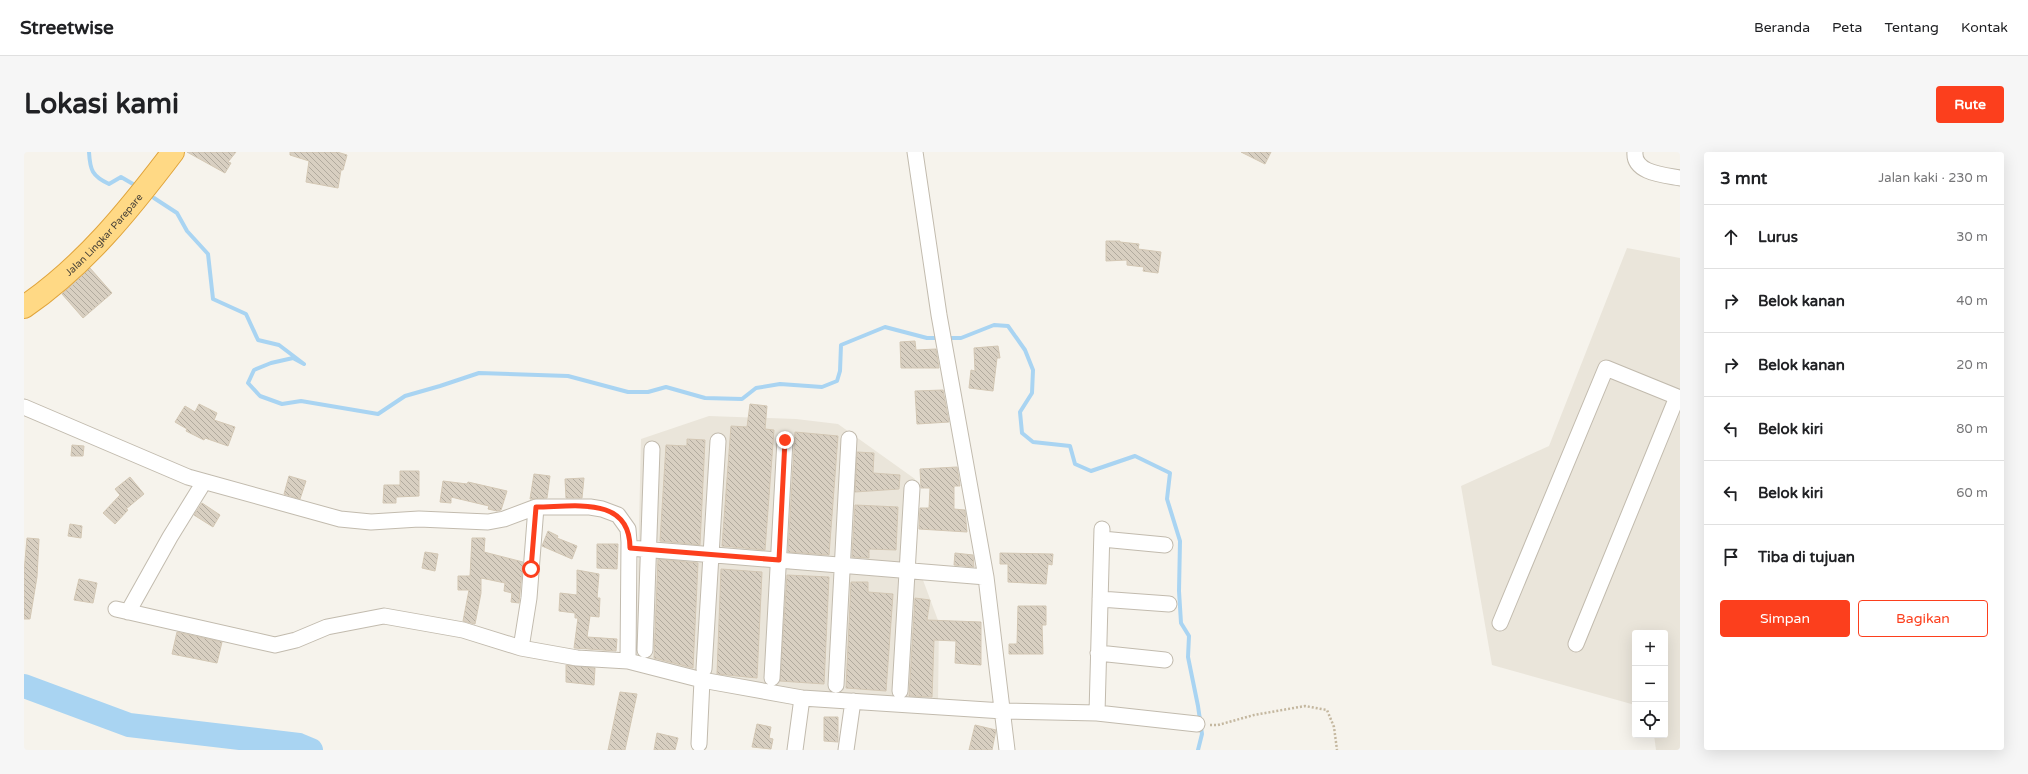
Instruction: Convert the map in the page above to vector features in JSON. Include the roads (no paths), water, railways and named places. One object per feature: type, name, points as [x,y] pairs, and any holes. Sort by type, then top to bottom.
[{"type":"highway","name":"Jalan Lingkar Parepare","points":[[24,307],[42,294],[71,269],[110,231],[136,201],[172,152]]},
{"type":"street","points":[[915,152],[939,315],[986,577],[1007,750]]},
{"type":"street","points":[[1635,152],[1634,158],[1637,164],[1643,168],[1654,173],[1680,178]]},
{"type":"street","points":[[1500,623],[1606,368],[1678,397],[1576,644]]},
{"type":"street","points":[[24,407],[102,442],[188,477],[340,519],[370,522],[419,519],[488,522],[504,519],[536,507],[590,507],[614,513],[623,521],[628,529],[630,548],[628,661]]},
{"type":"street","points":[[836,685],[849,438]]},
{"type":"street","points":[[772,678],[785,440]]},
{"type":"street","points":[[699,744],[718,441]]},
{"type":"street","points":[[645,650],[652,449]]},
{"type":"street","points":[[204,482],[122,610],[275,645],[296,640],[327,626],[384,616],[463,630],[521,648],[565,657],[628,661],[703,674],[802,698],[1003,711],[1097,713],[1197,724]]},
{"type":"street","points":[[900,691],[912,488]]},
{"type":"street","points":[[521,648],[529,598],[536,507]]},
{"type":"street","points":[[1097,713],[1102,534],[1165,545]]},
{"type":"street","points":[[630,548],[986,577]]},
{"type":"street","points":[[1100,599],[1168,604]]},
{"type":"street","points":[[1098,653],[1165,660]]},
{"type":"street","points":[[796,750],[802,698]]},
{"type":"street","points":[[846,750],[853,702]]},
{"type":"waterway","points":[[89,152],[91,168],[95,175],[99,178],[109,184],[121,177],[133,184]]},
{"type":"waterway","points":[[154,198],[177,213],[187,231],[208,254],[213,299],[246,314],[258,340],[279,345],[304,364],[293,358],[271,363],[254,370],[248,383],[260,396],[282,404],[301,401],[378,414],[405,396],[479,373],[568,376],[628,392],[648,392],[666,387],[705,398],[742,399],[756,388],[780,384],[822,387],[837,381],[840,371],[841,345],[885,327],[927,338],[939,338]]},
{"type":"waterway","points":[[946,338],[961,338],[994,325],[1008,326],[1025,350],[1033,370],[1032,393],[1020,412],[1022,433],[1033,442],[1070,446],[1075,464],[1091,471],[1135,456],[1170,473],[1167,499],[1180,541],[1179,591],[1181,623],[1189,636],[1188,657],[1202,734],[1198,750]]},
{"type":"waterway","points":[[24,686],[129,725],[299,745],[311,750]]}]
